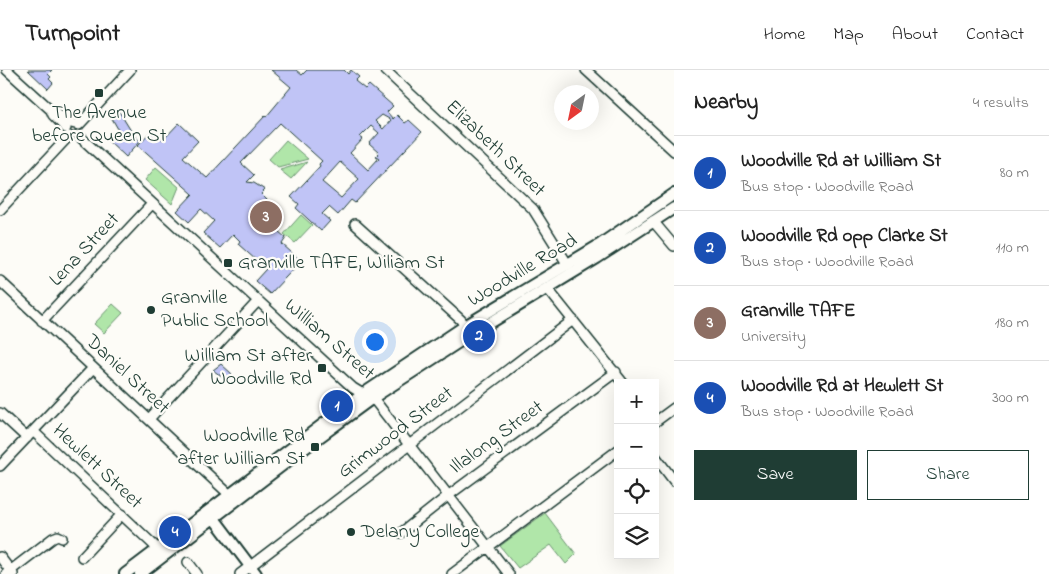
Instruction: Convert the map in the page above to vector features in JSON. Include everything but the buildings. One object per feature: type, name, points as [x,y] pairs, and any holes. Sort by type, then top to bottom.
[{"type":"main road","name":"Woodville Road","points":[[125,574],[158,549],[212,515],[230,495],[465,326],[601,244],[674,194]]},
{"type":"main road","name":"Woodville Road","points":[[140,574],[212,515],[318,438],[367,397],[674,208]]},
{"type":"main road","points":[[212,515],[253,570]]},
{"type":"street","name":"William Street","points":[[7,70],[51,110],[57,111],[73,129],[152,204],[352,388],[376,402],[509,574]]},
{"type":"street","points":[[0,210],[73,129],[130,70]]},
{"type":"street","name":"Elizabeth Street","points":[[385,70],[533,209],[568,264]]},
{"type":"street","points":[[586,70],[674,150]]},
{"type":"street","name":"Lena Street","points":[[42,321],[152,204]]},
{"type":"street","points":[[653,221],[674,246]]},
{"type":"street","points":[[355,224],[461,320],[465,326]]},
{"type":"street","name":"Daniel Street","points":[[0,281],[230,495]]},
{"type":"street","points":[[546,288],[620,379]]},
{"type":"street","points":[[148,419],[258,301]]},
{"type":"street","name":"Grimwood Street","points":[[240,574],[253,570],[410,445],[573,320]]},
{"type":"street","points":[[0,466],[93,368]]},
{"type":"street","name":"Illalong Street","points":[[401,533],[449,495],[616,372]]},
{"type":"street","points":[[659,419],[674,408]]},
{"type":"street","name":"Hewlett Street","points":[[0,413],[27,438]]},
{"type":"street","name":"Hewlett Street","points":[[33,431],[158,549]]},
{"type":"street","points":[[452,574],[614,453]]},
{"type":"street","points":[[659,461],[674,481]]},
{"type":"street","points":[[82,557],[122,514]]},
{"type":"street","points":[[0,557],[10,573],[53,538],[58,536],[62,538]]},
{"type":"street","points":[[188,562],[197,574]]},
{"type":"green space","points":[[286,140],[308,159],[278,167],[269,159]]},
{"type":"green space","points":[[307,162],[291,179],[280,170]]},
{"type":"green space","points":[[156,167],[179,187],[172,204],[145,180]]},
{"type":"green space","points":[[301,215],[312,225],[295,243],[284,234]]},
{"type":"green space","points":[[113,304],[123,313],[104,333],[94,324]]},
{"type":"green space","points":[[545,513],[576,554],[566,564],[551,545],[518,568],[500,546]]},
{"type":"place","name":"The Avenue before Queen St","points":[[99,93]]},
{"type":"place","name":"Granville TAFE","points":[[266,217]]},
{"type":"place","name":"Granville TAFE, Wiliam St","points":[[228,263]]},
{"type":"place","name":"Granville Public School","points":[[151,310]]},
{"type":"place","name":"Woodville Rd opp Clarke St","points":[[479,336]]},
{"type":"place","name":"William St after Woodville Rd","points":[[322,368]]},
{"type":"place","name":"Woodville Rd at William St","points":[[337,406]]},
{"type":"place","name":"Woodville Rd after William St","points":[[315,447]]},
{"type":"place","name":"Woodville Rd at Hewlett St","points":[[175,532]]},
{"type":"place","name":"Delany College","points":[[351,532]]}]
